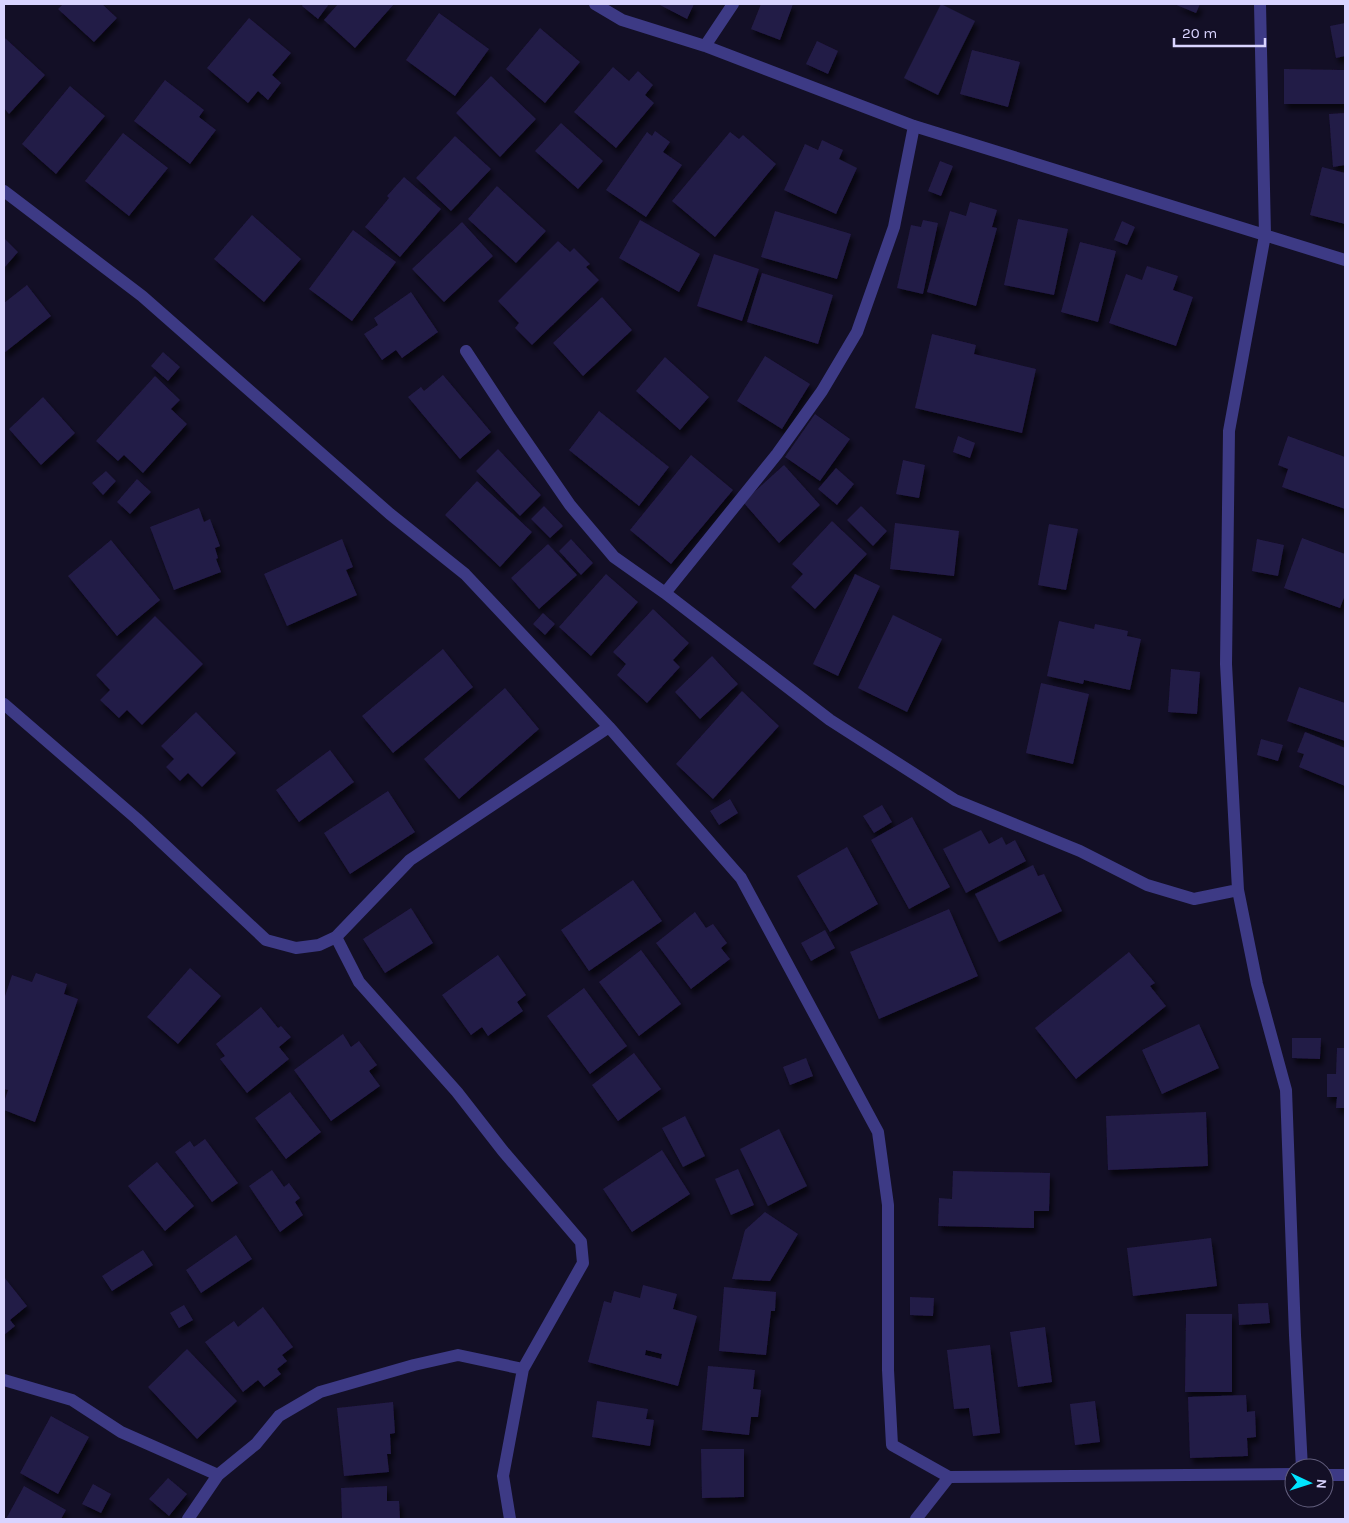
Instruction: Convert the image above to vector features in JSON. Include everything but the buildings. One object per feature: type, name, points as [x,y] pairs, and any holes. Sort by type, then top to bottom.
[{"type":"street","points":[[595,4],[622,20],[704,46],[914,126],[1345,260]]},
{"type":"street","points":[[704,46],[733,4]]},
{"type":"street","points":[[1260,4],[1265,235],[1229,431],[1226,664],[1238,890],[1257,984],[1286,1090],[1301,1458]]},
{"type":"street","points":[[665,594],[782,446],[822,391],[857,332],[894,227],[914,126]]},
{"type":"street","points":[[4,192],[142,296],[390,514],[465,574],[609,727],[742,878],[878,1132],[888,1205],[888,1370],[892,1446],[949,1477],[1284,1474]]},
{"type":"street","points":[[466,351],[570,505],[614,557],[830,720],[955,800],[1080,851],[1147,885],[1194,899],[1238,890]]},
{"type":"street","points":[[4,704],[138,818],[266,940],[296,948],[319,945],[336,938],[410,860],[609,727]]},
{"type":"street","points":[[336,938],[359,982],[458,1092],[503,1151],[581,1242],[583,1263],[524,1369],[503,1476],[510,1519]]},
{"type":"street","points":[[188,1519],[218,1475],[256,1444],[279,1416],[320,1392],[414,1365],[458,1355],[524,1369]]},
{"type":"street","points":[[4,1380],[72,1400],[121,1432],[218,1475]]},
{"type":"street","points":[[916,1519],[949,1477]]}]
